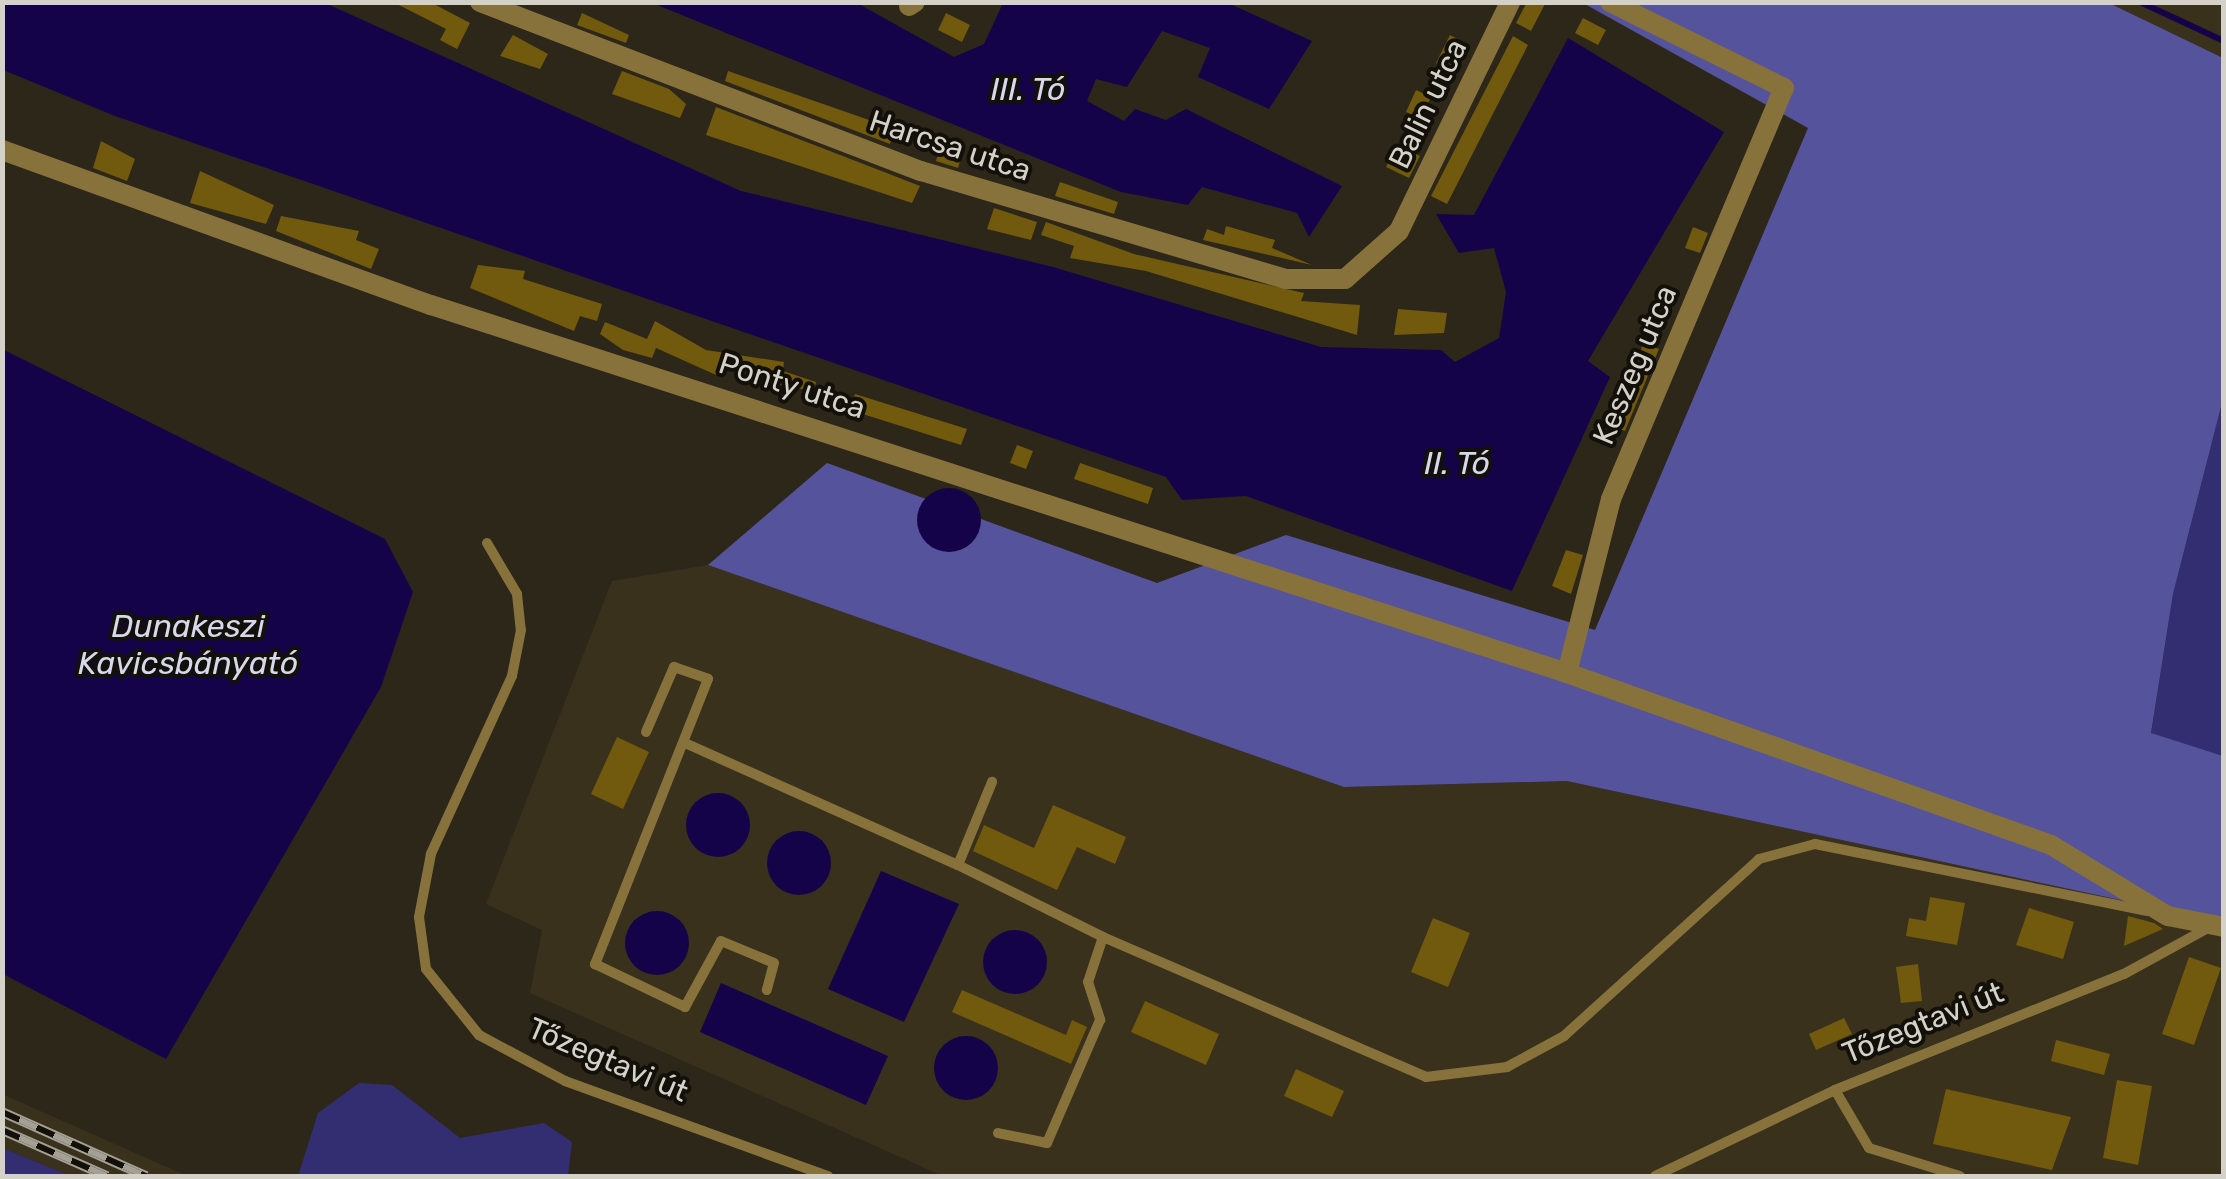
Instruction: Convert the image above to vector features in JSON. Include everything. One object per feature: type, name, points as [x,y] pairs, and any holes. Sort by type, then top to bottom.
[{"type":"street","name":"Harcsa utca","points":[[480,2],[921,171],[1286,279],[1345,279],[1399,231]]},
{"type":"street","name":"Balin utca","points":[[1399,231],[1510,2]]},
{"type":"street","name":"Keszeg utca","points":[[1566,672],[1611,499],[1784,88],[1610,2]]},
{"type":"street","name":"Ponty utca","points":[[2,150],[432,305],[1566,672],[2052,845],[2168,916]]},
{"type":"street","name":"Tőzegtavi út","points":[[2168,916],[2218,926]]},
{"type":"lane","name":"Tőzegtavi út","points":[[487,544],[517,594],[521,630],[512,676],[432,854],[419,917],[426,969],[479,1035],[566,1081],[828,1176]]},
{"type":"lane","points":[[646,732],[674,667],[708,679],[595,964],[685,1007],[721,941],[774,962],[767,990]]},
{"type":"lane","points":[[685,743],[958,865],[1103,936],[1426,1077],[1507,1068],[1564,1036],[1759,858],[1815,844],[2168,916]]},
{"type":"lane","points":[[958,865],[992,782]]},
{"type":"lane","name":"Tőzegtavi út","points":[[1656,1176],[1835,1090],[2124,974],[2218,926]]},
{"type":"lane","points":[[998,1133],[1047,1142],[1100,1020],[1088,982],[1103,936]]},
{"type":"lane","points":[[1835,1090],[1869,1148],[1960,1176]]},
{"type":"shaded area","points":[[1583,3],[2109,3],[2223,58],[2223,399],[2173,594],[2151,733],[2223,756],[2223,922],[1567,781],[1344,787],[708,565],[827,463],[1157,583],[1286,535],[1595,630],[1808,128]]},
{"type":"shaded area","points":[[2109,3],[2223,3],[2223,58]]},
{"type":"shaded area","points":[[2223,399],[2223,756],[2151,734],[2173,594]]},
{"type":"shaded area","points":[[708,565],[1344,787],[1567,781],[2223,922],[2223,1176],[943,1176],[530,993],[542,930],[486,904],[612,581]]},
{"type":"shaded area","points":[[359,1083],[392,1085],[460,1138],[544,1123],[572,1142],[568,1175],[298,1176],[318,1113]]},
{"type":"shaded area","points":[[2,1094],[187,1176],[70,1176],[3,1148]]},
{"type":"shaded area","points":[[3,1148],[70,1176],[3,1176]]},
{"type":"water","name":"II. Tó","points":[[2,3],[325,3],[741,191],[1053,267],[1321,347],[1441,350],[1455,362],[1499,338],[1506,292],[1494,248],[1459,253],[1436,214],[1474,215],[1568,38],[1724,132],[1588,361],[1610,377],[1512,591],[1246,496],[1182,500],[1166,477],[115,116],[3,70]]},
{"type":"water","name":"III. Tó","points":[[652,3],[857,3],[954,57],[984,44],[1003,3],[1228,3],[1312,41],[1269,109],[1198,77],[1210,48],[1162,31],[1127,87],[1096,79],[1087,101],[1124,121],[1135,109],[1166,120],[1186,109],[1342,186],[1309,237],[1297,213],[1202,187],[1188,205],[1121,192]]},
{"type":"water","name":"Dunakeszi Kavicsbányató","points":[[2,349],[385,539],[413,592],[381,687],[166,1059],[3,974]]},
{"type":"water","points":[[949,488],[972,497],[981,520],[972,543],[949,552],[926,543],[917,520],[926,497]]},
{"type":"water","points":[[718,793],[741,802],[750,825],[741,848],[718,857],[695,848],[686,825],[695,802]]},
{"type":"water","points":[[799,831],[822,840],[831,863],[822,886],[799,895],[776,886],[767,863],[776,840]]},
{"type":"water","points":[[881,871],[959,904],[904,1022],[828,989]]},
{"type":"water","points":[[657,911],[680,920],[689,943],[680,966],[657,975],[634,966],[625,943],[634,920]]},
{"type":"water","points":[[1015,930],[1038,939],[1047,962],[1038,985],[1015,994],[992,985],[983,962],[992,939]]},
{"type":"water","points":[[721,983],[888,1056],[866,1105],[700,1032]]},
{"type":"water","points":[[966,1036],[989,1045],[998,1068],[989,1091],[966,1100],[943,1091],[934,1068],[943,1045]]},
{"type":"building","points":[[393,2],[430,2],[470,23],[457,49],[440,40],[446,29]]},
{"type":"building","points":[[1527,2],[1546,2],[1531,31],[1516,23]]},
{"type":"building","points":[[582,13],[629,35],[626,43],[577,25]]},
{"type":"building","points":[[946,13],[970,25],[962,42],[938,30]]},
{"type":"building","points":[[1583,18],[1606,30],[1598,45],[1575,33]]},
{"type":"building","points":[[513,35],[548,54],[540,69],[500,56]]},
{"type":"building","points":[[1450,35],[1469,45],[1455,73],[1436,63]]},
{"type":"building","points":[[1513,36],[1528,45],[1447,204],[1431,196]]},
{"type":"building","points":[[622,71],[669,89],[686,104],[680,118],[612,94]]},
{"type":"building","points":[[728,71],[895,129],[890,144],[725,81]]},
{"type":"building","points":[[1416,90],[1431,97],[1421,119],[1406,112]]},
{"type":"building","points":[[716,107],[920,186],[912,203],[706,135]]},
{"type":"building","points":[[101,141],[135,159],[127,181],[93,168]]},
{"type":"building","points":[[941,145],[963,151],[958,168],[936,161]]},
{"type":"building","points":[[1397,145],[1420,156],[1409,178],[1386,167]]},
{"type":"building","points":[[200,171],[274,205],[266,224],[190,203]]},
{"type":"building","points":[[1060,182],[1118,202],[1114,214],[1055,196]]},
{"type":"building","points":[[994,208],[1037,222],[1031,240],[987,229]]},
{"type":"building","points":[[281,216],[359,231],[356,240],[379,249],[371,269],[276,231]]},
{"type":"building","points":[[1046,222],[1134,254],[1304,293],[1301,301],[1360,305],[1357,335],[1146,271],[1070,258],[1074,246],[1041,235]]},
{"type":"building","points":[[1226,226],[1275,240],[1272,248],[1312,265],[1203,240],[1207,229],[1224,235]]},
{"type":"building","points":[[1693,227],[1708,233],[1700,253],[1685,248]]},
{"type":"building","points":[[478,265],[525,271],[523,279],[602,304],[597,321],[580,316],[574,331],[470,288]]},
{"type":"building","points":[[1398,309],[1447,313],[1444,333],[1394,335]]},
{"type":"building","points":[[655,321],[706,350],[784,362],[783,371],[816,382],[814,391],[761,382],[721,362],[716,375],[656,348],[652,358],[623,350],[600,334],[605,322],[647,339]]},
{"type":"building","points":[[1643,343],[1659,349],[1625,431],[1618,428]]},
{"type":"building","points":[[855,394],[967,429],[961,445],[850,410]]},
{"type":"building","points":[[1017,445],[1033,451],[1026,469],[1010,463]]},
{"type":"building","points":[[1080,463],[1153,488],[1148,504],[1074,479]]},
{"type":"building","points":[[1566,550],[1583,555],[1571,594],[1552,586]]},
{"type":"building","points":[[617,737],[649,752],[623,809],[591,794]]},
{"type":"building","points":[[1053,805],[1126,837],[1115,864],[1077,847],[1057,890],[973,851],[984,825],[1034,848]]},
{"type":"building","points":[[1930,897],[1965,903],[1957,945],[1906,936],[1909,918],[1926,921]]},
{"type":"building","points":[[2029,908],[2074,922],[2063,959],[2016,945]]},
{"type":"building","points":[[2128,916],[2154,923],[2163,929],[2124,946]]},
{"type":"building","points":[[1433,918],[1470,933],[1448,987],[1411,972]]},
{"type":"building","points":[[2189,957],[2221,968],[2194,1045],[2162,1034]]},
{"type":"building","points":[[1918,964],[1922,1001],[1901,1003],[1896,967]]},
{"type":"building","points":[[962,990],[1066,1035],[1072,1020],[1087,1027],[1071,1064],[952,1012]]},
{"type":"building","points":[[1145,1001],[1219,1034],[1206,1065],[1131,1032]]},
{"type":"building","points":[[1844,1018],[1852,1034],[1816,1050],[1809,1034]]},
{"type":"building","points":[[2056,1040],[2110,1054],[2104,1075],[2051,1061]]},
{"type":"building","points":[[1296,1069],[1344,1091],[1332,1117],[1284,1096]]},
{"type":"building","points":[[2117,1080],[2152,1086],[2138,1165],[2103,1158]]},
{"type":"building","points":[[1946,1089],[2071,1117],[2052,1170],[1933,1144]]},
{"type":"waterway","points":[[2140,2],[2224,41]]},
{"type":"railway","points":[[2,1112],[146,1176]]},
{"type":"railway","points":[[2,1130],[107,1176]]}]
